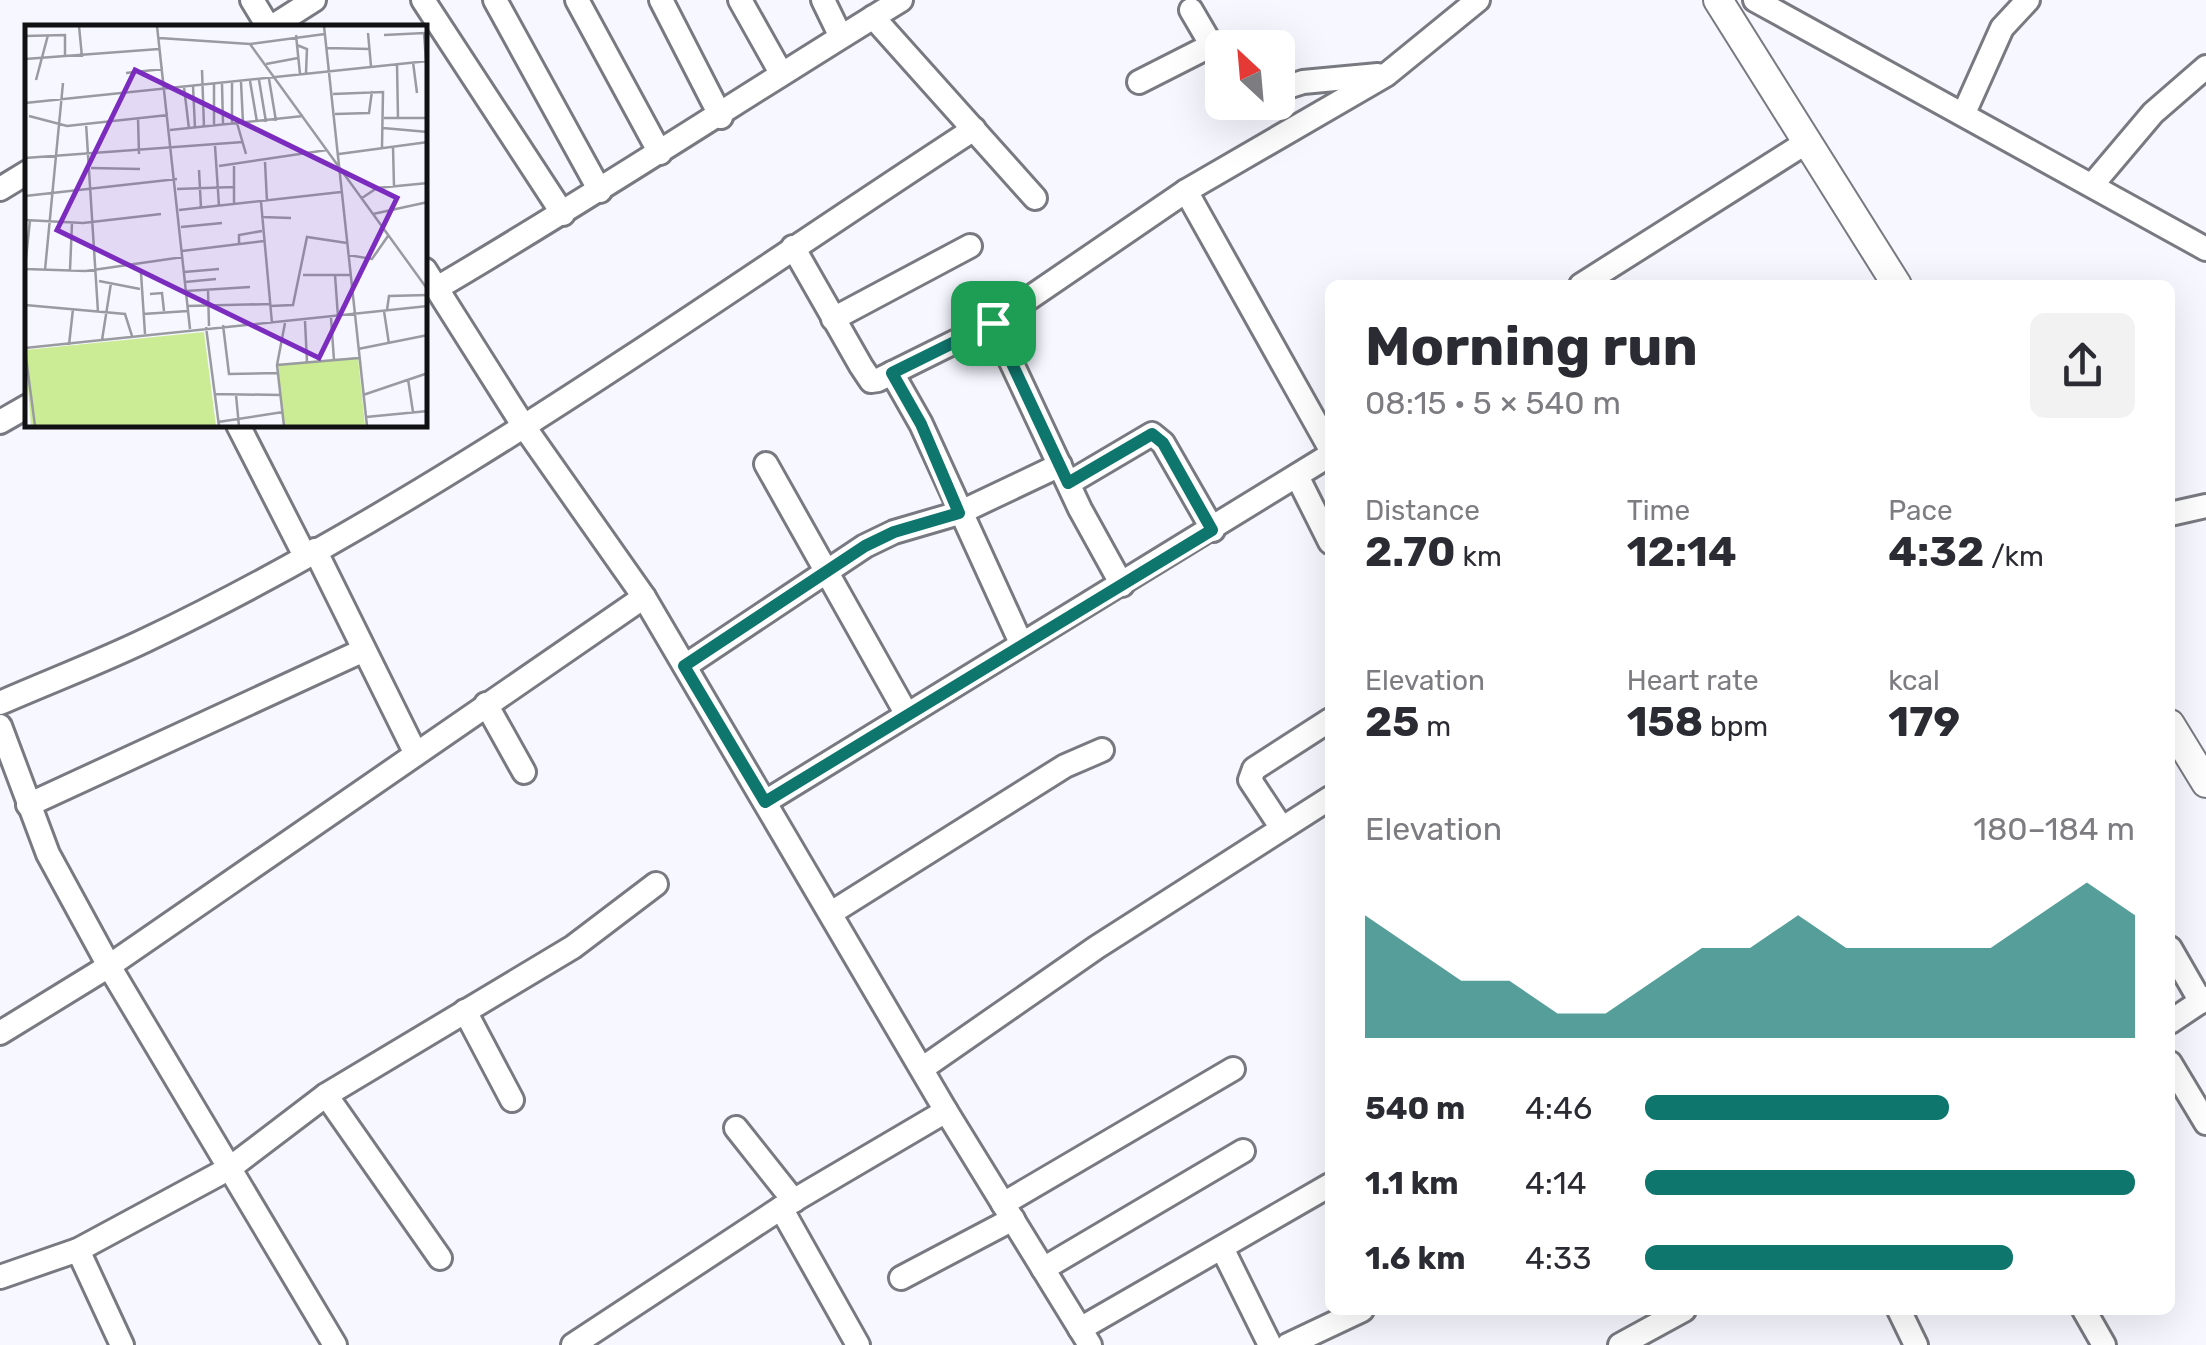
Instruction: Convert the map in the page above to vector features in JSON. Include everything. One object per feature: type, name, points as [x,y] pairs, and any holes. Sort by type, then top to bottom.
[{"type":"street","points":[[252,0],[267,25]]},
{"type":"street","points":[[274,25],[314,0]]},
{"type":"street","points":[[424,0],[563,214]]},
{"type":"street","points":[[495,0],[600,192]]},
{"type":"street","points":[[576,0],[660,154]]},
{"type":"street","points":[[662,0],[721,117]]},
{"type":"street","points":[[740,0],[781,73]]},
{"type":"street","points":[[822,0],[840,35]]},
{"type":"street","points":[[902,0],[840,35],[721,117],[563,214],[431,279],[522,424],[644,596],[946,1111],[1086,1337],[1325,1189]]},
{"type":"street","points":[[793,247],[871,380],[892,373],[993,323],[1186,191],[1386,74],[1478,0]]},
{"type":"street","points":[[1718,0],[1894,280]]},
{"type":"street","points":[[1755,0],[2206,248]]},
{"type":"street","points":[[1964,114],[2002,28],[2028,0]]},
{"type":"street","points":[[1191,10],[1205,34]]},
{"type":"street","points":[[873,17],[1035,198]]},
{"type":"street","points":[[1138,82],[1205,58]]},
{"type":"street","points":[[2093,184],[2153,113],[2206,67]]},
{"type":"street","points":[[1295,84],[1386,74]]},
{"type":"street","points":[[0,703],[146,640],[310,553],[522,424],[974,128]]},
{"type":"street","points":[[1589,280],[1807,142]]},
{"type":"street","points":[[0,189],[25,174]]},
{"type":"street","points":[[1186,191],[1325,443]]},
{"type":"street","points":[[833,320],[970,246]]},
{"type":"street","points":[[993,323],[1064,474],[1122,585]]},
{"type":"street","points":[[892,373],[921,424],[1022,643]]},
{"type":"street","points":[[0,422],[25,408]]},
{"type":"street","points":[[240,428],[364,650],[415,752]]},
{"type":"street","points":[[684,666],[894,532],[959,513],[1064,474],[1152,434],[1163,443],[1212,530]]},
{"type":"street","points":[[765,802],[1298,478],[1325,456]]},
{"type":"street","points":[[766,464],[906,713]]},
{"type":"street","points":[[1298,478],[1325,532]]},
{"type":"street","points":[[2175,513],[2206,506]]},
{"type":"street","points":[[0,1033],[109,966],[644,596]]},
{"type":"street","points":[[28,805],[364,650]]},
{"type":"street","points":[[486,704],[524,772]]},
{"type":"street","points":[[1281,827],[1255,793],[1250,780],[1254,769],[1325,723]]},
{"type":"street","points":[[0,726],[48,854],[109,966],[335,1345]]},
{"type":"street","points":[[2175,732],[2206,783]]},
{"type":"street","points":[[831,912],[1065,766],[1102,750]]},
{"type":"street","points":[[923,1068],[1325,801]]},
{"type":"street","points":[[0,1277],[78,1250],[230,1168],[326,1095],[574,946],[656,884]]},
{"type":"street","points":[[2175,956],[2204,1000],[2175,1019]]},
{"type":"street","points":[[465,1011],[512,1100]]},
{"type":"street","points":[[901,1278],[1233,1069]]},
{"type":"street","points":[[2175,1071],[2206,1123]]},
{"type":"street","points":[[326,1095],[440,1258]]},
{"type":"street","points":[[573,1345],[788,1204],[946,1111]]},
{"type":"street","points":[[736,1128],[788,1204],[858,1345]]},
{"type":"street","points":[[1044,1269],[1243,1152]]},
{"type":"street","points":[[78,1250],[122,1345]]},
{"type":"street","points":[[1223,1250],[1270,1345]]},
{"type":"street","points":[[1288,1345],[1351,1315]]},
{"type":"street","points":[[1620,1345],[1675,1315]]},
{"type":"street","points":[[1901,1315],[1916,1345]]},
{"type":"street","points":[[2087,1315],[2104,1345]]},
{"type":"route","points":[[993,323],[1068,483],[1152,434],[1163,443],[1212,530],[765,802],[684,666],[865,546],[894,532],[959,513],[921,424],[892,373],[993,323]]}]
